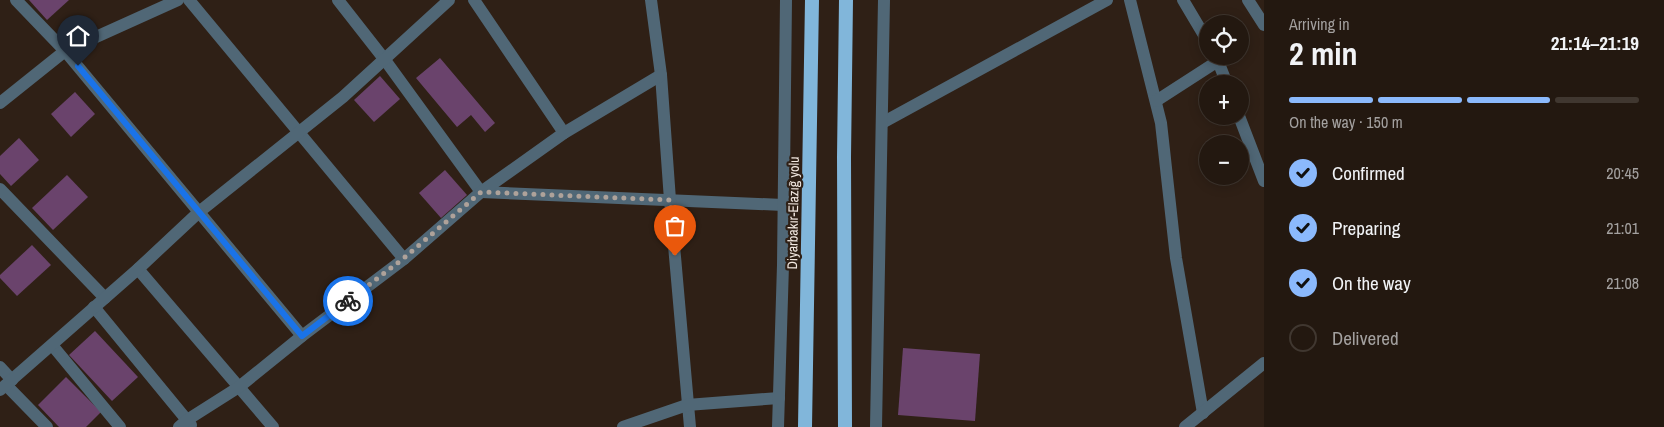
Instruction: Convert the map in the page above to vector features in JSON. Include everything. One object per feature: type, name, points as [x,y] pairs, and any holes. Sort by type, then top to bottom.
[{"type":"highway","name":"Diyarbakır-Elazığ yolu","points":[[805,427],[812,0]]},
{"type":"highway","points":[[845,427],[844,157],[846,0]]},
{"type":"street","points":[[16,0],[65,51],[302,336]]},
{"type":"street","points":[[189,0],[404,258]]},
{"type":"street","points":[[338,0],[385,60],[481,192]]},
{"type":"street","points":[[6,385],[138,269],[199,212],[300,133],[385,60],[449,0]]},
{"type":"street","points":[[474,0],[564,133]]},
{"type":"street","points":[[651,0],[661,75],[690,427]]},
{"type":"street","points":[[778,427],[786,0]]},
{"type":"street","points":[[876,427],[884,0]]},
{"type":"street","points":[[882,123],[1108,0]]},
{"type":"street","points":[[1130,0],[1161,123],[1176,258],[1203,413]]},
{"type":"street","points":[[1183,0],[1199,27]]},
{"type":"street","points":[[1248,0],[1264,25]]},
{"type":"street","points":[[0,103],[65,51],[170,2]]},
{"type":"street","points":[[1156,100],[1207,65]]},
{"type":"street","points":[[94,307],[186,425],[239,387],[404,258],[481,192],[564,133],[661,75]]},
{"type":"street","points":[[1242,125],[1264,181]]},
{"type":"street","points":[[0,189],[104,298]]},
{"type":"street","points":[[481,192],[783,206]]},
{"type":"street","points":[[138,269],[273,427]]},
{"type":"street","points":[[52,345],[120,427]]},
{"type":"street","points":[[1185,427],[1264,363]]},
{"type":"street","points":[[0,367],[6,385],[47,427]]},
{"type":"street","points":[[623,427],[687,405],[779,398]]},
{"type":"building","points":[[29,0],[69,0],[47,20]]},
{"type":"building","points":[[440,58],[495,123],[485,132],[471,115],[457,127],[416,78]]},
{"type":"building","points":[[380,76],[400,99],[374,122],[354,100]]},
{"type":"building","points":[[75,92],[95,114],[71,137],[51,114]]},
{"type":"building","points":[[19,138],[39,160],[11,186],[0,174],[0,156]]},
{"type":"building","points":[[445,170],[467,195],[441,218],[419,193]]},
{"type":"building","points":[[67,175],[88,197],[53,230],[32,208]]},
{"type":"building","points":[[32,245],[51,265],[17,296],[0,278],[0,275]]},
{"type":"building","points":[[95,331],[138,377],[112,401],[69,355]]},
{"type":"building","points":[[903,348],[980,354],[975,421],[898,415]]},
{"type":"building","points":[[66,377],[101,412],[86,427],[59,427],[38,405]]},
{"type":"way so far","points":[[348,301],[404,258],[481,192],[670,200],[675,256]]},
{"type":"route","points":[[78,66],[302,336],[348,301]]}]
